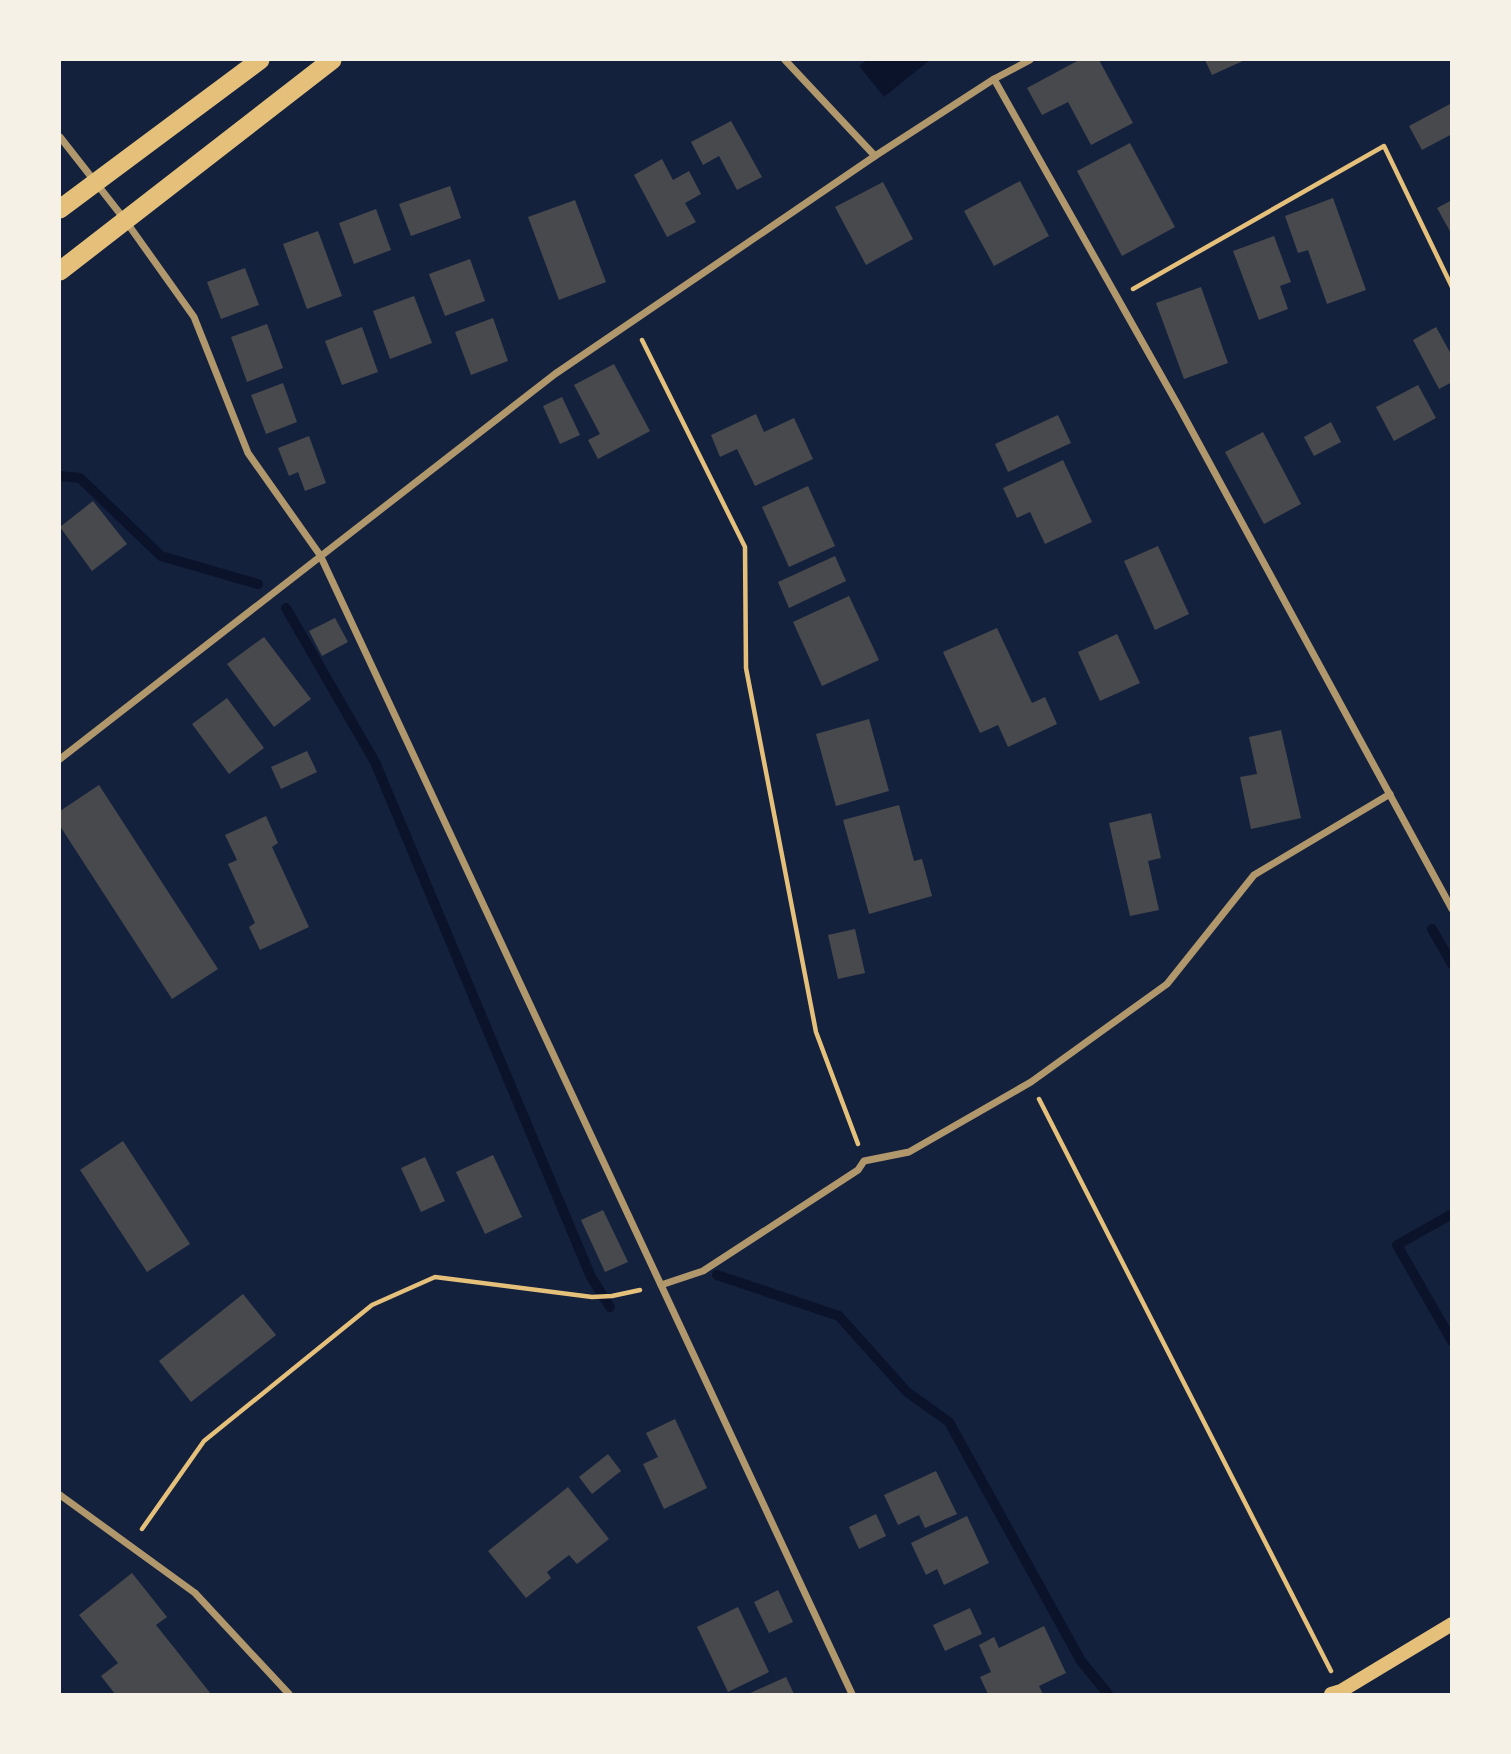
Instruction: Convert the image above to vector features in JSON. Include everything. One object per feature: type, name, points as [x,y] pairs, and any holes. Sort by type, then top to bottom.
[{"type":"highway","points":[[60,209],[260,60]]},
{"type":"highway","points":[[60,271],[332,60]]},
{"type":"main road","points":[[1338,1694],[1451,1623]]},
{"type":"street","points":[[785,60],[875,156]]},
{"type":"street","points":[[60,759],[555,374],[875,156],[995,79],[1030,60]]},
{"type":"street","points":[[995,79],[1451,909]]},
{"type":"street","points":[[60,137],[125,220],[194,317],[248,453],[320,555],[852,1695]]},
{"type":"street","points":[[661,1285],[704,1271],[858,1170],[864,1161],[909,1152],[1031,1082],[1167,984],[1254,875],[1390,794]]},
{"type":"street","points":[[60,1495],[194,1593],[289,1695]]},
{"type":"path","points":[[1117,298],[1384,146],[1451,287]]},
{"type":"path","points":[[633,321],[745,547],[746,668],[816,1032],[864,1161]]},
{"type":"path","points":[[1031,1082],[1338,1694]]},
{"type":"path","points":[[130,1546],[204,1441],[372,1305],[435,1277],[592,1297],[612,1296],[661,1285]]},
{"type":"water","points":[[867,60],[930,60],[884,97],[859,66]]},
{"type":"building","points":[[1079,60],[1099,60],[1133,123],[1091,145],[1068,102],[1042,115],[1027,88]]},
{"type":"building","points":[[1205,60],[1245,60],[1212,75]]},
{"type":"building","points":[[1452,103],[1452,134],[1422,150],[1409,126]]},
{"type":"building","points":[[731,121],[762,177],[737,190],[719,156],[703,165],[691,142]]},
{"type":"building","points":[[1130,143],[1175,227],[1122,256],[1077,171]]},
{"type":"building","points":[[662,159],[673,180],[689,171],[701,194],[685,203],[696,222],[667,237],[634,175]]},
{"type":"building","points":[[1020,181],[1049,236],[994,266],[964,211]]},
{"type":"building","points":[[883,182],[913,239],[866,265],[835,207]]},
{"type":"building","points":[[450,186],[461,218],[411,236],[399,204]]},
{"type":"building","points":[[1333,198],[1366,290],[1327,304],[1308,250],[1298,253],[1285,216]]},
{"type":"building","points":[[575,200],[606,282],[559,300],[528,217]]},
{"type":"building","points":[[1452,200],[1452,235],[1437,208]]},
{"type":"building","points":[[376,209],[391,250],[354,264],[339,223]]},
{"type":"building","points":[[318,231],[342,296],[307,309],[283,244]]},
{"type":"building","points":[[1274,236],[1291,282],[1280,286],[1288,309],[1259,320],[1233,251]]},
{"type":"building","points":[[470,259],[485,301],[445,316],[429,274]]},
{"type":"building","points":[[245,268],[259,305],[221,319],[207,282]]},
{"type":"building","points":[[1201,287],[1228,363],[1184,379],[1156,303]]},
{"type":"building","points":[[414,296],[432,343],[390,359],[373,311]]},
{"type":"building","points":[[493,318],[508,361],[471,375],[455,332]]},
{"type":"building","points":[[267,324],[283,368],[247,382],[231,337]]},
{"type":"building","points":[[362,327],[378,372],[342,385],[325,341]]},
{"type":"building","points":[[1436,327],[1452,356],[1452,382],[1439,389],[1413,340]]},
{"type":"building","points":[[614,364],[650,431],[598,459],[588,440],[600,434],[574,385]]},
{"type":"building","points":[[283,383],[297,422],[266,434],[251,395]]},
{"type":"building","points":[[1418,385],[1436,418],[1394,441],[1376,407]]},
{"type":"building","points":[[562,397],[580,435],[560,444],[543,406]]},
{"type":"building","points":[[756,414],[764,432],[794,418],[813,459],[755,486],[737,449],[720,457],[711,435]]},
{"type":"building","points":[[1058,415],[1071,443],[1008,472],[995,444]]},
{"type":"building","points":[[1331,422],[1341,442],[1314,456],[1304,437]]},
{"type":"building","points":[[1263,432],[1301,504],[1264,524],[1225,452]]},
{"type":"building","points":[[309,436],[326,483],[305,491],[298,472],[289,476],[278,448]]},
{"type":"building","points":[[1063,460],[1092,522],[1045,544],[1030,512],[1017,518],[1003,488]]},
{"type":"building","points":[[808,486],[835,546],[789,567],[762,507]]},
{"type":"building","points":[[93,501],[127,544],[92,571],[60,527]]},
{"type":"building","points":[[1158,546],[1189,614],[1155,630],[1124,561]]},
{"type":"building","points":[[835,556],[846,581],[789,608],[778,582]]},
{"type":"building","points":[[849,596],[879,660],[822,686],[793,622]]},
{"type":"building","points":[[335,618],[348,642],[322,656],[309,631]]},
{"type":"building","points":[[997,628],[1032,703],[1045,697],[1057,724],[1008,747],[998,725],[980,733],[943,652]]},
{"type":"building","points":[[1117,634],[1140,683],[1100,701],[1078,652]]},
{"type":"building","points":[[264,637],[311,699],[274,727],[227,664]]},
{"type":"building","points":[[227,698],[264,748],[229,774],[192,724]]},
{"type":"building","points":[[869,719],[889,791],[836,806],[816,734]]},
{"type":"building","points":[[1281,730],[1301,818],[1251,829],[1240,777],[1257,774],[1249,737]]},
{"type":"building","points":[[307,751],[317,772],[281,789],[271,767]]},
{"type":"building","points":[[99,785],[218,969],[172,999],[60,826],[60,811]]},
{"type":"building","points":[[899,805],[914,861],[922,859],[932,896],[869,914],[843,820]]},
{"type":"building","points":[[1151,813],[1161,858],[1148,861],[1159,910],[1130,916],[1109,823]]},
{"type":"building","points":[[266,816],[278,843],[272,847],[309,927],[260,950],[249,927],[255,923],[228,864],[237,860],[225,835]]},
{"type":"building","points":[[855,929],[865,973],[838,979],[828,935]]},
{"type":"building","points":[[123,1141],[190,1244],[147,1272],[80,1170]]},
{"type":"building","points":[[493,1155],[522,1217],[485,1234],[456,1172]]},
{"type":"building","points":[[425,1157],[445,1201],[421,1212],[401,1168]]},
{"type":"building","points":[[603,1210],[628,1262],[605,1272],[581,1220]]},
{"type":"building","points":[[243,1294],[276,1335],[191,1402],[159,1361]]},
{"type":"building","points":[[675,1419],[707,1488],[664,1509],[643,1464],[658,1457],[646,1433]]},
{"type":"building","points":[[608,1454],[621,1471],[592,1494],[579,1477]]},
{"type":"building","points":[[936,1471],[957,1514],[925,1528],[919,1515],[898,1525],[884,1495]]},
{"type":"building","points":[[568,1487],[609,1539],[577,1564],[569,1555],[547,1572],[551,1578],[526,1598],[488,1551]]},
{"type":"building","points":[[876,1514],[886,1536],[859,1549],[849,1527]]},
{"type":"building","points":[[967,1516],[989,1563],[944,1585],[937,1569],[926,1575],[911,1543]]},
{"type":"building","points":[[132,1573],[167,1617],[156,1625],[211,1694],[115,1694],[101,1676],[118,1663],[79,1615]]},
{"type":"building","points":[[778,1590],[793,1622],[769,1633],[754,1602]]},
{"type":"building","points":[[738,1607],[769,1672],[728,1692],[697,1627]]},
{"type":"building","points":[[970,1608],[982,1634],[945,1651],[933,1625]]},
{"type":"building","points":[[1044,1626],[1066,1673],[1039,1686],[1043,1694],[988,1694],[980,1677],[991,1672],[979,1645],[994,1637],[999,1648]]},
{"type":"building","points":[[786,1677],[794,1694],[748,1694]]},
{"type":"waterway","points":[[60,476],[80,478],[161,556],[258,584]]},
{"type":"waterway","points":[[286,608],[375,762],[591,1277],[610,1307]]},
{"type":"waterway","points":[[1432,929],[1452,964]]},
{"type":"waterway","points":[[1452,1214],[1397,1245],[1452,1341]]},
{"type":"waterway","points":[[717,1275],[839,1316],[907,1392],[949,1422],[1081,1661],[1108,1694]]}]
